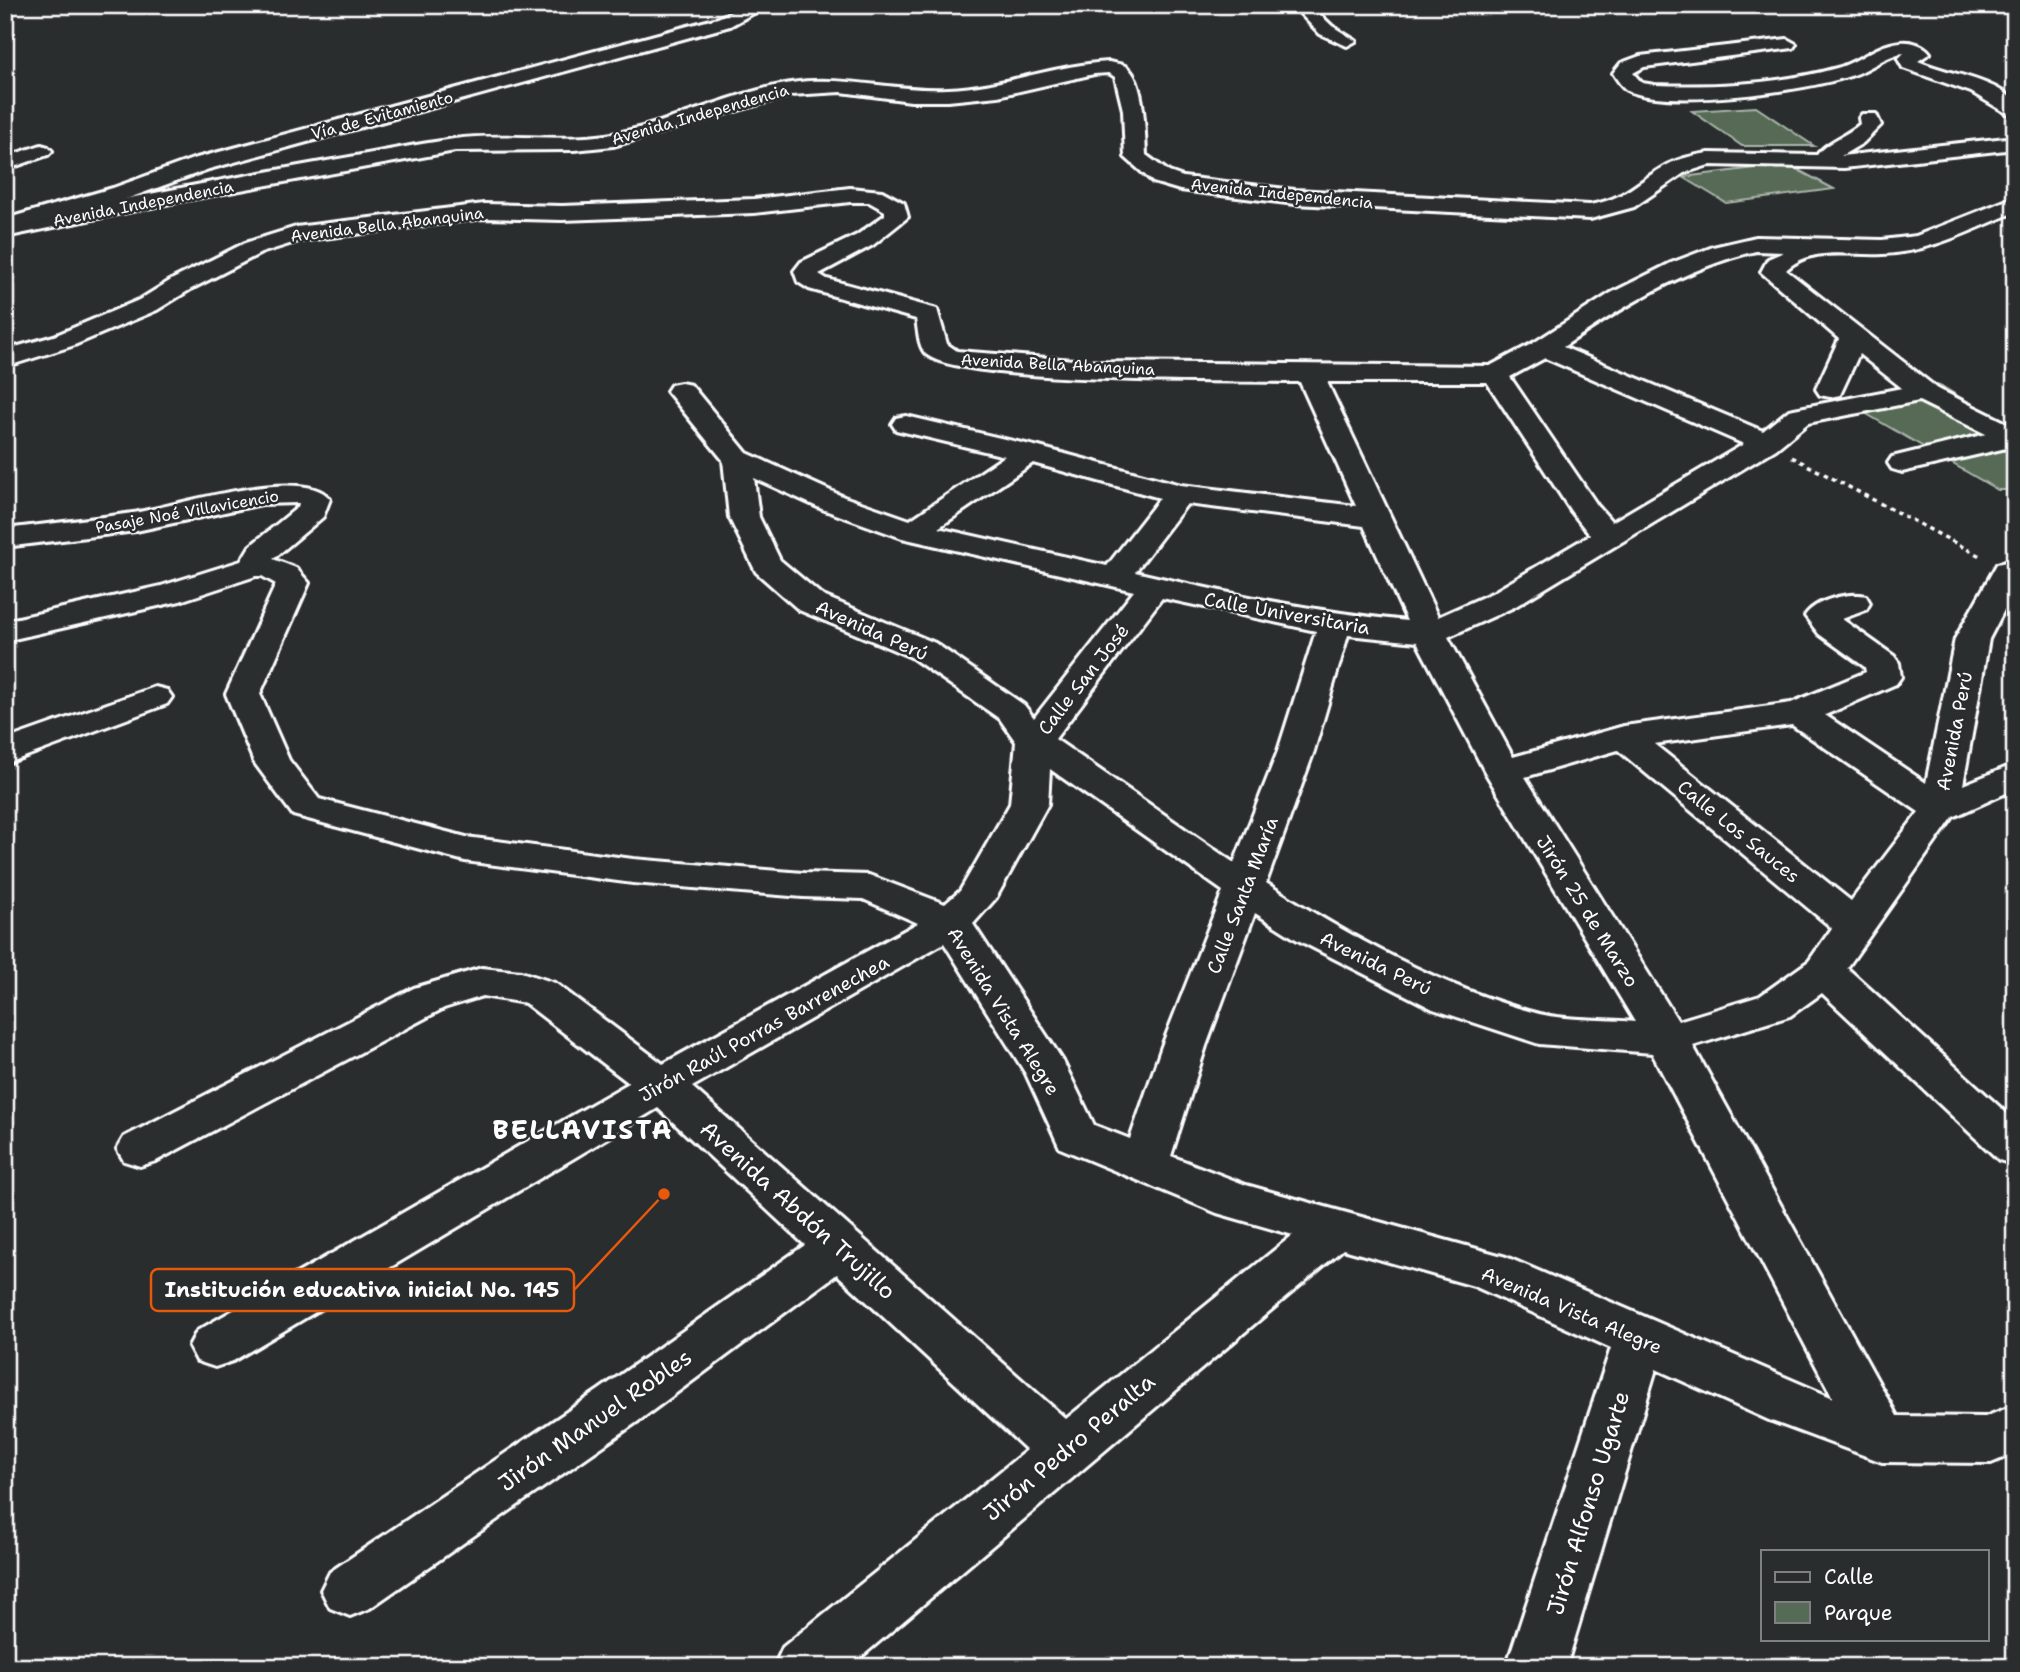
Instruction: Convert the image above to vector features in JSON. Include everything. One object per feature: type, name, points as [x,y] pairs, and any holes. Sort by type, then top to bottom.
[{"type":"street","name":"Vía de Evitamiento","points":[[5,228],[201,164],[724,22],[760,5]]},
{"type":"street","points":[[1300,5],[1326,30],[1347,41]]},
{"type":"street","points":[[1787,44],[1640,62],[1628,67],[1623,74],[1632,84],[1645,89],[1706,90],[1842,73],[1864,66],[1884,52],[1914,49],[1921,53],[1907,59],[1910,64],[1990,91],[2004,99],[2015,112]]},
{"type":"street","name":"Avenida Independencia","points":[[5,228],[455,145],[494,141],[578,144],[614,139],[786,89],[820,85],[939,97],[1007,89],[1089,68],[1105,67],[1117,69],[1124,74],[1133,109],[1136,157],[1161,177],[1180,183],[1294,197],[1590,212],[1615,208],[1636,197],[1678,165],[1690,162],[1709,159],[1825,162],[2015,144]]},
{"type":"street","points":[[1825,162],[1828,154],[1863,135],[1871,125],[1869,118]]},
{"type":"street","points":[[5,164],[41,151]]},
{"type":"street","name":"Avenida Bella Abanquina","points":[[5,359],[63,341],[112,320],[260,245],[296,234],[474,212],[562,213],[743,206],[850,195],[882,199],[896,208],[897,217],[865,240],[809,267],[806,271],[807,277],[818,284],[928,314],[934,348],[949,357],[974,362],[1101,369],[1310,374],[1495,374],[1544,348],[1620,298],[1679,268],[1721,252],[1756,244],[1882,247],[1920,243],[2015,204]]},
{"type":"street","points":[[1821,244],[1776,264],[1773,272],[1928,394],[2014,437]]},
{"type":"street","name":"Calle Universitaria","points":[[737,460],[833,503],[913,531],[1252,609],[1335,624],[1429,633],[1503,600],[1766,443],[1798,416],[1805,404],[1816,394],[1830,388],[1852,340],[1851,336]]},
{"type":"street","points":[[1544,348],[1766,443]]},
{"type":"street","name":"Jirón 25 de Marzo","points":[[1310,374],[1429,633],[1503,772],[1667,1040],[1882,1439]]},
{"type":"street","points":[[1495,374],[1586,511],[1608,536]]},
{"type":"street","points":[[1830,388],[1848,385],[1887,386],[1928,394]]},
{"type":"street","points":[[681,391],[737,460]]},
{"type":"street","name":"Calle Universitaria","points":[[1798,416],[1910,394],[1928,394]]},
{"type":"street","points":[[906,424],[1029,453],[1179,494],[1377,518]]},
{"type":"street","points":[[1902,463],[2014,437]]},
{"type":"street","points":[[913,531],[1029,453]]},
{"type":"street","name":"Avenida Perú","points":[[737,460],[744,517],[766,565],[811,603],[923,650],[1012,712],[1034,741],[1310,930],[1448,999],[1539,1029],[1667,1040],[1775,1006],[1824,971],[1854,925],[1940,809],[1972,639],[2012,570]]},
{"type":"street","points":[[1114,578],[1179,494]]},
{"type":"street","name":"Pasaje Noé Villavicencio","points":[[5,538],[136,522],[262,495],[310,495],[315,499],[312,511],[261,553],[253,567]]},
{"type":"street","points":[[5,631],[169,594],[253,567]]},
{"type":"street","name":"Avenida Vista Alegre","points":[[253,567],[267,568],[285,575],[293,583],[243,694],[272,762],[306,807],[465,849],[633,871],[803,885],[869,887],[951,922],[1047,1072],[1076,1136],[1234,1200],[1488,1271],[1788,1404],[1882,1439],[2007,1443]]},
{"type":"street","name":"Calle San José","points":[[951,922],[976,898],[1028,803],[1034,741],[1154,587]]},
{"type":"street","points":[[1503,772],[1625,737],[1799,713],[1884,677],[1882,663],[1831,627],[1821,616],[1854,603]]},
{"type":"street","name":"Calle Santa María","points":[[1145,1164],[1184,1046],[1296,751],[1335,624]]},
{"type":"street","points":[[5,753],[155,697]]},
{"type":"street","points":[[1799,713],[1940,809],[2015,775]]},
{"type":"street","name":"Calle Los Sauces","points":[[1625,737],[1854,925]]},
{"type":"street","name":"Jirón Raúl Porras Barrenechea","points":[[215,1346],[661,1085],[951,922]]},
{"type":"street","points":[[1824,971],[2015,1148]]},
{"type":"street","name":"Avenida Abdón Trujillo","points":[[140,1149],[429,998],[482,982],[522,986],[540,993],[661,1085],[1064,1450]]},
{"type":"street","name":"Jirón Pedro Peralta","points":[[804,1667],[1335,1228]]},
{"type":"street","name":"Jirón Manuel Robles","points":[[350,1590],[618,1406],[838,1247]]},
{"type":"street","name":"Jirón Alfonso Ugarte","points":[[1536,1667],[1640,1338]]},
{"type":"path","points":[[1766,443],[2012,570]]},
{"type":"green space","points":[[1756,107],[1814,146],[1742,146],[1692,111]]},
{"type":"green space","points":[[1787,164],[1834,189],[1726,203],[1683,177]]},
{"type":"green space","points":[[1940,385],[2015,431],[2015,490],[1998,490],[1851,405]]},
{"type":"place","name":"Institución educativa inicial No. 145","points":[[664,1194]]},
{"type":"district","name":"BELLAVISTA","points":[[583,1130]]}]
